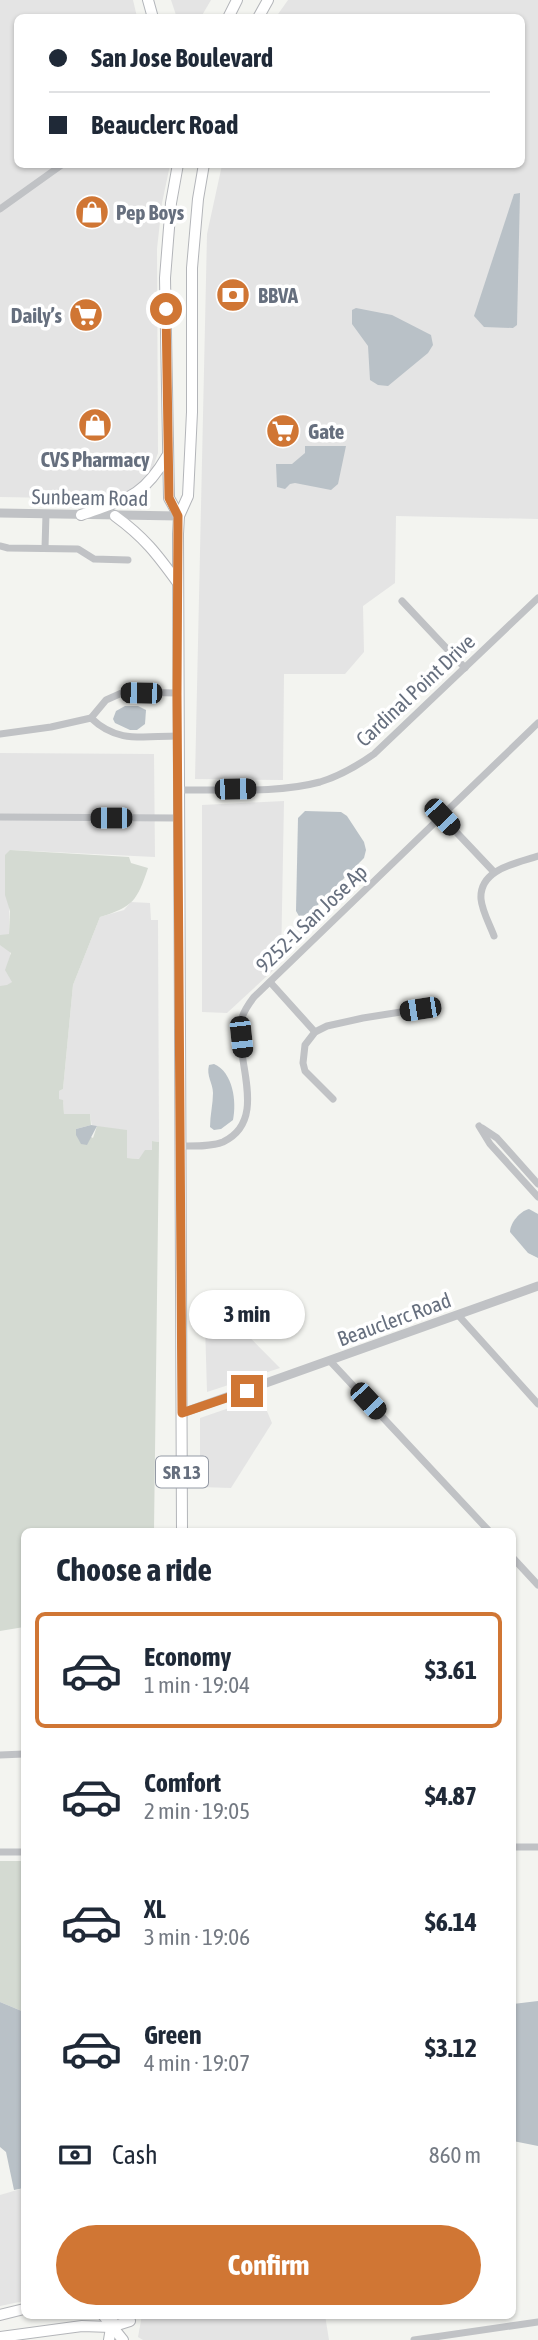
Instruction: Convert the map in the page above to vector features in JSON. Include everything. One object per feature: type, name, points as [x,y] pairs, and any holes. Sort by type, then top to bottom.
[{"type":"main road","name":"SR 13","points":[[177,168],[171,203],[165,278],[169,498],[178,516],[183,1528]]},
{"type":"main road","name":"SR 13","points":[[178,516],[188,496],[192,412],[192,268],[203,168]]},
{"type":"main road","points":[[81,515],[130,497],[144,488],[168,454]]},
{"type":"main road","points":[[115,516],[153,548],[178,583]]},
{"type":"main road","points":[[0,2317],[21,2310]]},
{"type":"main road","points":[[0,2317],[21,2315]]},
{"type":"main road","points":[[125,2340],[130,2319]]},
{"type":"main road","points":[[0,2337],[112,2321]]},
{"type":"main road","points":[[109,2340],[112,2321]]},
{"type":"main road","points":[[112,2321],[125,2340]]},
{"type":"street","points":[[0,209],[57,168]]},
{"type":"street","name":"Sunbeam Road","points":[[0,513],[178,516]]},
{"type":"street","points":[[45,548],[46,514]]},
{"type":"street","points":[[0,546],[78,549],[94,559],[128,560]]},
{"type":"street","name":"Cardinal Point Drive","points":[[178,790],[300,786],[342,774],[374,754],[538,598]]},
{"type":"street","points":[[402,600],[465,668]]},
{"type":"street","points":[[0,734],[91,718],[106,700],[124,692],[177,694]]},
{"type":"street","points":[[91,718],[102,729],[124,737],[178,736]]},
{"type":"street","name":"9252-1 San Jose Ap","points":[[179,1146],[214,1145],[231,1137],[241,1127],[246,1116],[247,1098],[240,1026],[246,1007],[538,723]]},
{"type":"street","points":[[0,817],[178,818]]},
{"type":"street","points":[[442,817],[494,872]]},
{"type":"street","points":[[494,936],[481,898],[483,886],[494,872],[538,856]]},
{"type":"street","points":[[270,982],[315,1032]]},
{"type":"street","points":[[333,1099],[306,1071],[303,1063],[305,1045],[315,1032],[327,1026],[362,1018],[420,1009]]},
{"type":"street","points":[[525,1184],[536,1181],[497,1138],[479,1126],[489,1144],[525,1184],[538,1197]]},
{"type":"street","name":"Beauclerc Road","points":[[182,1413],[538,1286]]},
{"type":"street","points":[[458,1315],[538,1404]]},
{"type":"street","points":[[330,1361],[486,1528]]},
{"type":"street","points":[[516,1561],[538,1585]]},
{"type":"street","points":[[0,1755],[21,1754]]},
{"type":"street","points":[[516,1847],[538,1847]]},
{"type":"street","points":[[0,1852],[21,1853]]},
{"type":"street","points":[[414,2340],[538,2322]]},
{"type":"shaded area","points":[[0,0],[133,0],[136,14],[14,14],[14,168],[169,168],[157,249],[158,453],[152,470],[139,487],[110,499],[0,497]]},
{"type":"shaded area","points":[[171,0],[211,0],[203,14],[176,14]]},
{"type":"shaded area","points":[[288,0],[538,0],[538,519],[396,516],[395,583],[363,606],[364,652],[345,674],[284,674],[283,780],[195,779],[207,234],[221,168],[525,168],[525,14],[278,14]]},
{"type":"shaded area","points":[[520,193],[517,325],[513,328],[484,327],[474,316],[514,194]]},
{"type":"shaded area","points":[[356,308],[392,315],[431,335],[433,345],[428,353],[388,386],[378,385],[370,380],[368,346],[352,324],[352,310]]},
{"type":"shaded area","points":[[305,446],[346,446],[338,484],[331,490],[295,483],[285,489],[277,487],[276,464],[292,464],[305,453]]},
{"type":"shaded area","points":[[125,706],[138,706],[146,710],[145,724],[137,730],[130,730],[115,723],[113,719],[116,711]]},
{"type":"shaded area","points":[[0,753],[154,754],[155,857],[10,850],[9,935],[12,982],[0,999]]},
{"type":"shaded area","points":[[284,801],[281,963],[227,1013],[202,1012],[202,805]]},
{"type":"shaded area","points":[[305,811],[341,812],[347,816],[364,842],[366,850],[364,858],[308,915],[299,916],[296,911],[298,818]]},
{"type":"shaded area","points":[[10,850],[129,857],[131,863],[148,868],[132,901],[120,910],[100,917],[73,985],[63,1089],[59,1091],[59,1099],[63,1100],[64,1114],[90,1114],[91,1125],[76,1129],[93,1138],[97,1126],[127,1130],[127,1158],[139,1159],[145,1150],[152,1150],[152,1141],[159,1142],[154,1528],[21,1528],[21,1628],[0,1631],[0,986],[12,982],[5,970],[11,953],[0,945],[0,935],[9,934],[10,911],[5,895],[5,855]]},
{"type":"shaded area","points":[[131,902],[150,903],[151,920],[158,920],[159,1142],[152,1141],[152,1150],[140,1159],[127,1158],[97,1126],[92,1127],[90,1114],[64,1114],[63,1101],[59,1100],[59,1091],[63,1089],[73,985],[100,917],[124,910]]},
{"type":"shaded area","points":[[214,1064],[229,1080],[234,1105],[233,1120],[221,1129],[214,1130],[210,1127],[213,1093],[208,1069],[209,1065]]},
{"type":"shaded area","points":[[97,1126],[87,1145],[81,1144],[76,1129]]},
{"type":"shaded area","points":[[529,1209],[538,1214],[538,1258],[528,1253],[510,1232],[516,1218]]},
{"type":"shaded area","points":[[204,1291],[280,1368],[207,1392]]},
{"type":"shaded area","points":[[261,1397],[272,1423],[231,1488],[200,1487],[200,1418]]},
{"type":"shaded area","points":[[0,1861],[21,1861],[21,2011],[0,2002]]},
{"type":"shaded area","points":[[538,2001],[538,2146],[516,2142],[516,2004]]},
{"type":"shaded area","points":[[0,2002],[21,2011],[21,2189],[14,2190],[6,2152],[0,2147]]},
{"type":"shaded area","points":[[21,2189],[21,2302],[0,2306],[0,2195]]},
{"type":"shaded area","points":[[141,2319],[326,2319],[329,2340],[143,2340],[138,2337]]},
{"type":"place","name":"Pep Boys","points":[[92,212]]},
{"type":"place","name":"BBVA","points":[[233,295]]},
{"type":"place","name":"Daily’s","points":[[86,315]]},
{"type":"place","name":"CVS Pharmacy","points":[[95,425]]},
{"type":"place","name":"Gate","points":[[283,431]]},
{"type":"route","points":[[166,309],[169,498],[178,516],[182,1413],[247,1391]]}]
